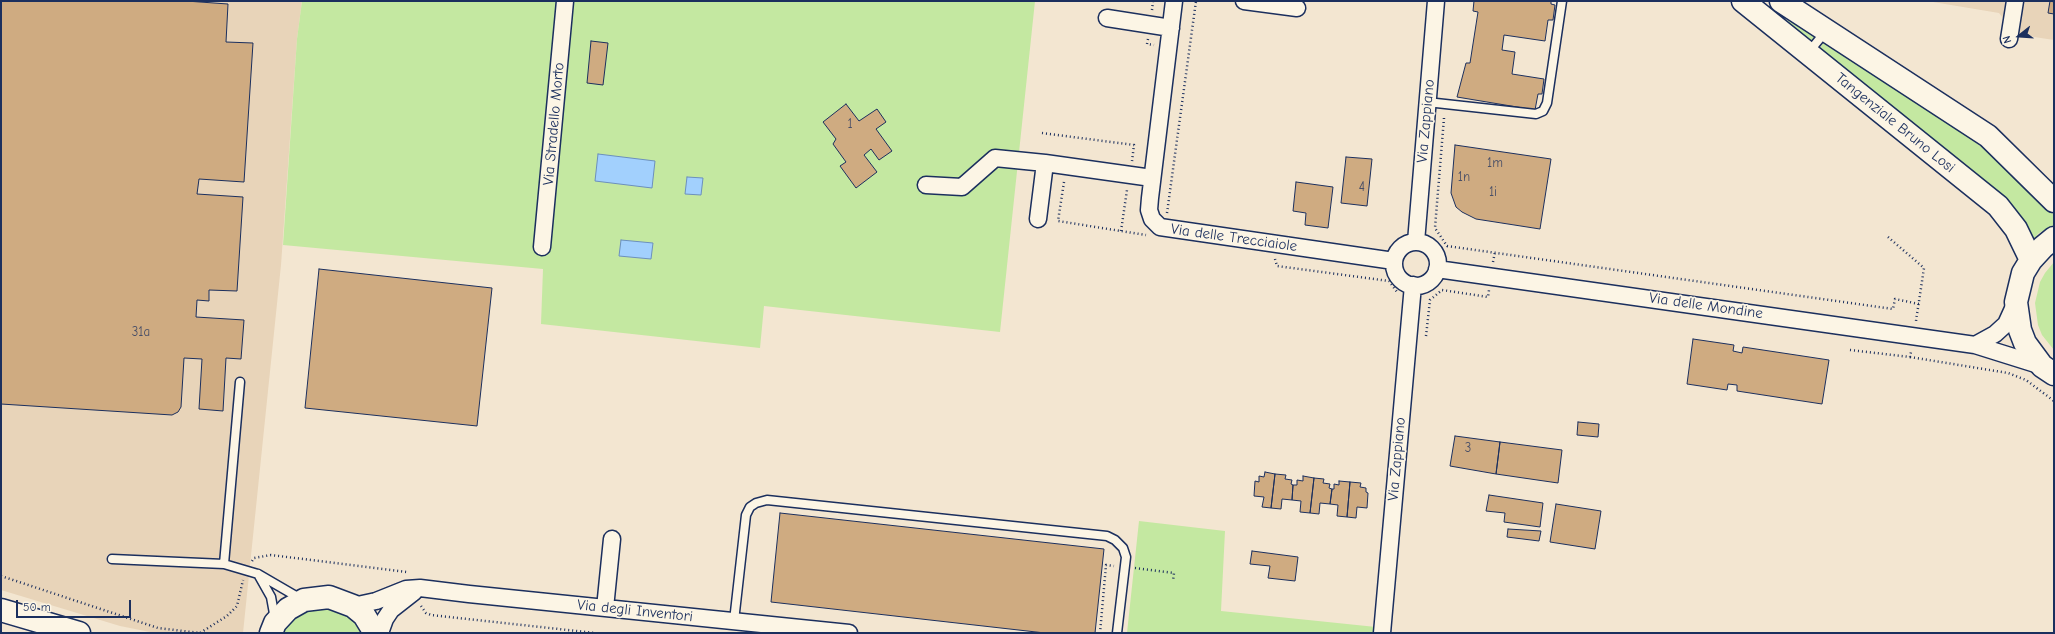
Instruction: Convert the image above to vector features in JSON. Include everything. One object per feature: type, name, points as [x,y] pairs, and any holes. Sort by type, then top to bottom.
[{"type":"main road","name":"Tangenziale Bruno Losi","points":[[1743,1],[1998,206],[2016,229],[2031,260]]},
{"type":"main road","points":[[1781,1],[1988,136],[2054,201]]},
{"type":"main road","points":[[2048,370],[2025,343],[2020,330],[2016,302],[2023,273],[2031,260],[2054,238]]},
{"type":"main road","points":[[273,628],[288,609],[304,600],[329,597],[342,600],[353,606],[364,615],[375,633]]},
{"type":"main road","points":[[1,610],[79,633]]},
{"type":"street","name":"Via Stradello Morto","points":[[542,247],[565,1]]},
{"type":"street","name":"Via delle Trecciaiole","points":[[1174,1],[1149,210],[1152,220],[1160,227],[1165,228],[1394,261]]},
{"type":"street","points":[[1244,1],[1297,8]]},
{"type":"street","name":"Via Zappiano","points":[[1416,242],[1436,1]]},
{"type":"street","points":[[2009,39],[2015,1]]},
{"type":"street","points":[[1107,18],[1171,28]]},
{"type":"street","points":[[926,185],[962,187],[995,158],[1045,164],[1152,184]]},
{"type":"street","points":[[1038,219],[1045,164]]},
{"type":"street","points":[[1410,242],[1416,242],[1422,243],[1433,250],[1436,256],[1437,269],[1431,280],[1426,283],[1413,286],[1401,280],[1394,268],[1394,261],[1399,249],[1410,242]]},
{"type":"street","name":"Via delle Mondine","points":[[1437,269],[1491,275],[1913,338],[1975,345],[2048,370]]},
{"type":"street","name":"Via Zappiano","points":[[1382,633],[1413,286]]},
{"type":"street","points":[[1975,345],[1995,334],[2006,324],[2016,302]]},
{"type":"street","points":[[605,608],[612,539]]},
{"type":"street","points":[[380,633],[385,619],[391,610],[420,588]]},
{"type":"street","name":"Via degli Inventori","points":[[353,606],[376,601],[406,590],[420,588],[849,633]]},
{"type":"lane","points":[[1427,102],[1536,114],[1543,111],[1547,103],[1562,1]]},
{"type":"lane","points":[[1808,54],[1826,30]]},
{"type":"lane","points":[[224,564],[240,382]]},
{"type":"lane","points":[[734,621],[746,515],[750,507],[756,503],[767,500],[1107,536],[1115,540],[1123,548],[1126,557],[1117,633]]},
{"type":"lane","points":[[112,559],[224,564],[258,574],[304,600]]},
{"type":"lane","points":[[258,574],[271,597],[273,628]]},
{"type":"path","points":[[1065,178],[1058,221],[1164,237],[1196,1]]},
{"type":"path","points":[[1444,118],[1435,228],[1447,246],[1894,309],[1895,299],[1919,304]]},
{"type":"path","points":[[1152,184],[1170,193]]},
{"type":"path","points":[[1888,237],[1924,268],[1910,357]]},
{"type":"path","points":[[1425,343],[1430,300],[1442,290],[1488,297],[1495,252]]},
{"type":"path","points":[[1272,253],[1277,266],[1389,281],[1398,293]]},
{"type":"path","points":[[1850,350],[1910,357],[2008,373],[2026,380],[2054,401]]},
{"type":"path","points":[[1100,633],[1106,565],[1174,573],[1173,581]]},
{"type":"shaded area","points":[[1,1],[302,1],[297,39],[281,265],[243,633],[155,633],[120,626],[1,590]]},
{"type":"shaded area","points":[[1927,1],[2054,1],[2054,40],[2015,34],[1999,13]]},
{"type":"green space","points":[[302,1],[1035,1],[1000,332],[764,306],[760,348],[541,324],[543,269],[283,245],[297,39]]},
{"type":"green space","points":[[1776,16],[1789,21],[1815,37],[1809,45]]},
{"type":"green space","points":[[1823,43],[1948,122],[1983,148],[2054,215],[2054,225],[2039,233],[2030,243],[1818,52]]},
{"type":"green space","points":[[2054,262],[2054,350],[2042,335],[2038,325],[2035,303],[2040,282]]},
{"type":"green space","points":[[1139,521],[1225,531],[1221,611],[1376,627],[1375,633],[1127,633]]},
{"type":"green space","points":[[328,608],[343,612],[356,621],[364,633],[283,633],[287,625],[299,615],[313,609]]},
{"type":"water","points":[[598,154],[655,161],[652,188],[595,181]]},
{"type":"water","points":[[687,177],[703,178],[701,195],[685,194]]},
{"type":"water","points":[[621,240],[653,243],[651,259],[619,256]]},
{"type":"building","points":[[1,1],[186,1],[228,4],[226,42],[253,43],[244,182],[199,179],[197,194],[243,197],[237,291],[209,290],[209,301],[197,300],[196,317],[244,320],[241,359],[226,358],[223,411],[199,409],[202,359],[184,358],[181,407],[178,412],[172,415],[1,404]]},
{"type":"building","points":[[1474,1],[1551,1],[1551,4],[1555,5],[1553,20],[1548,20],[1545,41],[1504,35],[1502,50],[1515,52],[1512,74],[1544,79],[1542,94],[1538,94],[1535,110],[1457,97],[1466,63],[1470,63],[1478,12],[1473,11]]},
{"type":"building","points":[[2050,1],[2054,2],[2054,14],[2048,13]]},
{"type":"building","points":[[591,41],[608,43],[603,85],[587,83]]},
{"type":"building","points":[[846,104],[859,121],[877,109],[886,122],[876,129],[892,151],[879,160],[871,149],[864,155],[877,172],[856,188],[840,166],[846,162],[833,144],[836,139],[823,122]]},
{"type":"building","points":[[1455,145],[1551,159],[1540,229],[1476,219],[1462,212],[1456,207],[1451,193]]},
{"type":"building","points":[[1346,157],[1372,159],[1367,206],[1341,203]]},
{"type":"building","points":[[1296,182],[1333,187],[1328,228],[1305,225],[1306,213],[1293,211]]},
{"type":"building","points":[[319,269],[492,288],[477,426],[305,408]]},
{"type":"building","points":[[1693,339],[1734,345],[1733,351],[1742,353],[1743,347],[1829,360],[1822,404],[1737,391],[1737,385],[1728,384],[1727,390],[1687,384]]},
{"type":"building","points":[[1578,422],[1599,424],[1598,437],[1577,435]]},
{"type":"building","points":[[1455,436],[1500,442],[1496,474],[1450,466]]},
{"type":"building","points":[[1500,442],[1562,450],[1558,483],[1496,474]]},
{"type":"building","points":[[1265,472],[1275,474],[1271,508],[1262,507],[1264,497],[1254,496],[1255,481],[1259,482],[1259,476],[1264,477]]},
{"type":"building","points":[[1275,474],[1286,475],[1285,479],[1292,480],[1291,484],[1293,485],[1292,500],[1282,499],[1281,509],[1271,508]]},
{"type":"building","points":[[1303,476],[1314,478],[1310,513],[1300,512],[1301,501],[1292,500],[1293,485],[1297,485],[1297,480],[1303,481]]},
{"type":"building","points":[[1314,478],[1324,479],[1323,483],[1330,484],[1329,488],[1332,489],[1330,504],[1320,503],[1319,514],[1310,513]]},
{"type":"building","points":[[1339,481],[1350,482],[1347,517],[1337,516],[1338,505],[1330,504],[1332,489],[1334,489],[1334,484],[1339,485]]},
{"type":"building","points":[[1350,482],[1361,483],[1360,487],[1366,488],[1366,492],[1368,493],[1367,508],[1357,507],[1356,518],[1347,517]]},
{"type":"building","points":[[1489,495],[1543,503],[1540,527],[1504,522],[1505,513],[1486,511]]},
{"type":"building","points":[[1556,504],[1601,511],[1595,549],[1550,542]]},
{"type":"building","points":[[780,513],[1104,549],[1095,633],[1045,633],[771,602]]},
{"type":"building","points":[[1508,529],[1541,531],[1539,541],[1507,537]]},
{"type":"building","points":[[1252,551],[1298,557],[1295,581],[1268,578],[1270,566],[1250,564]]}]
